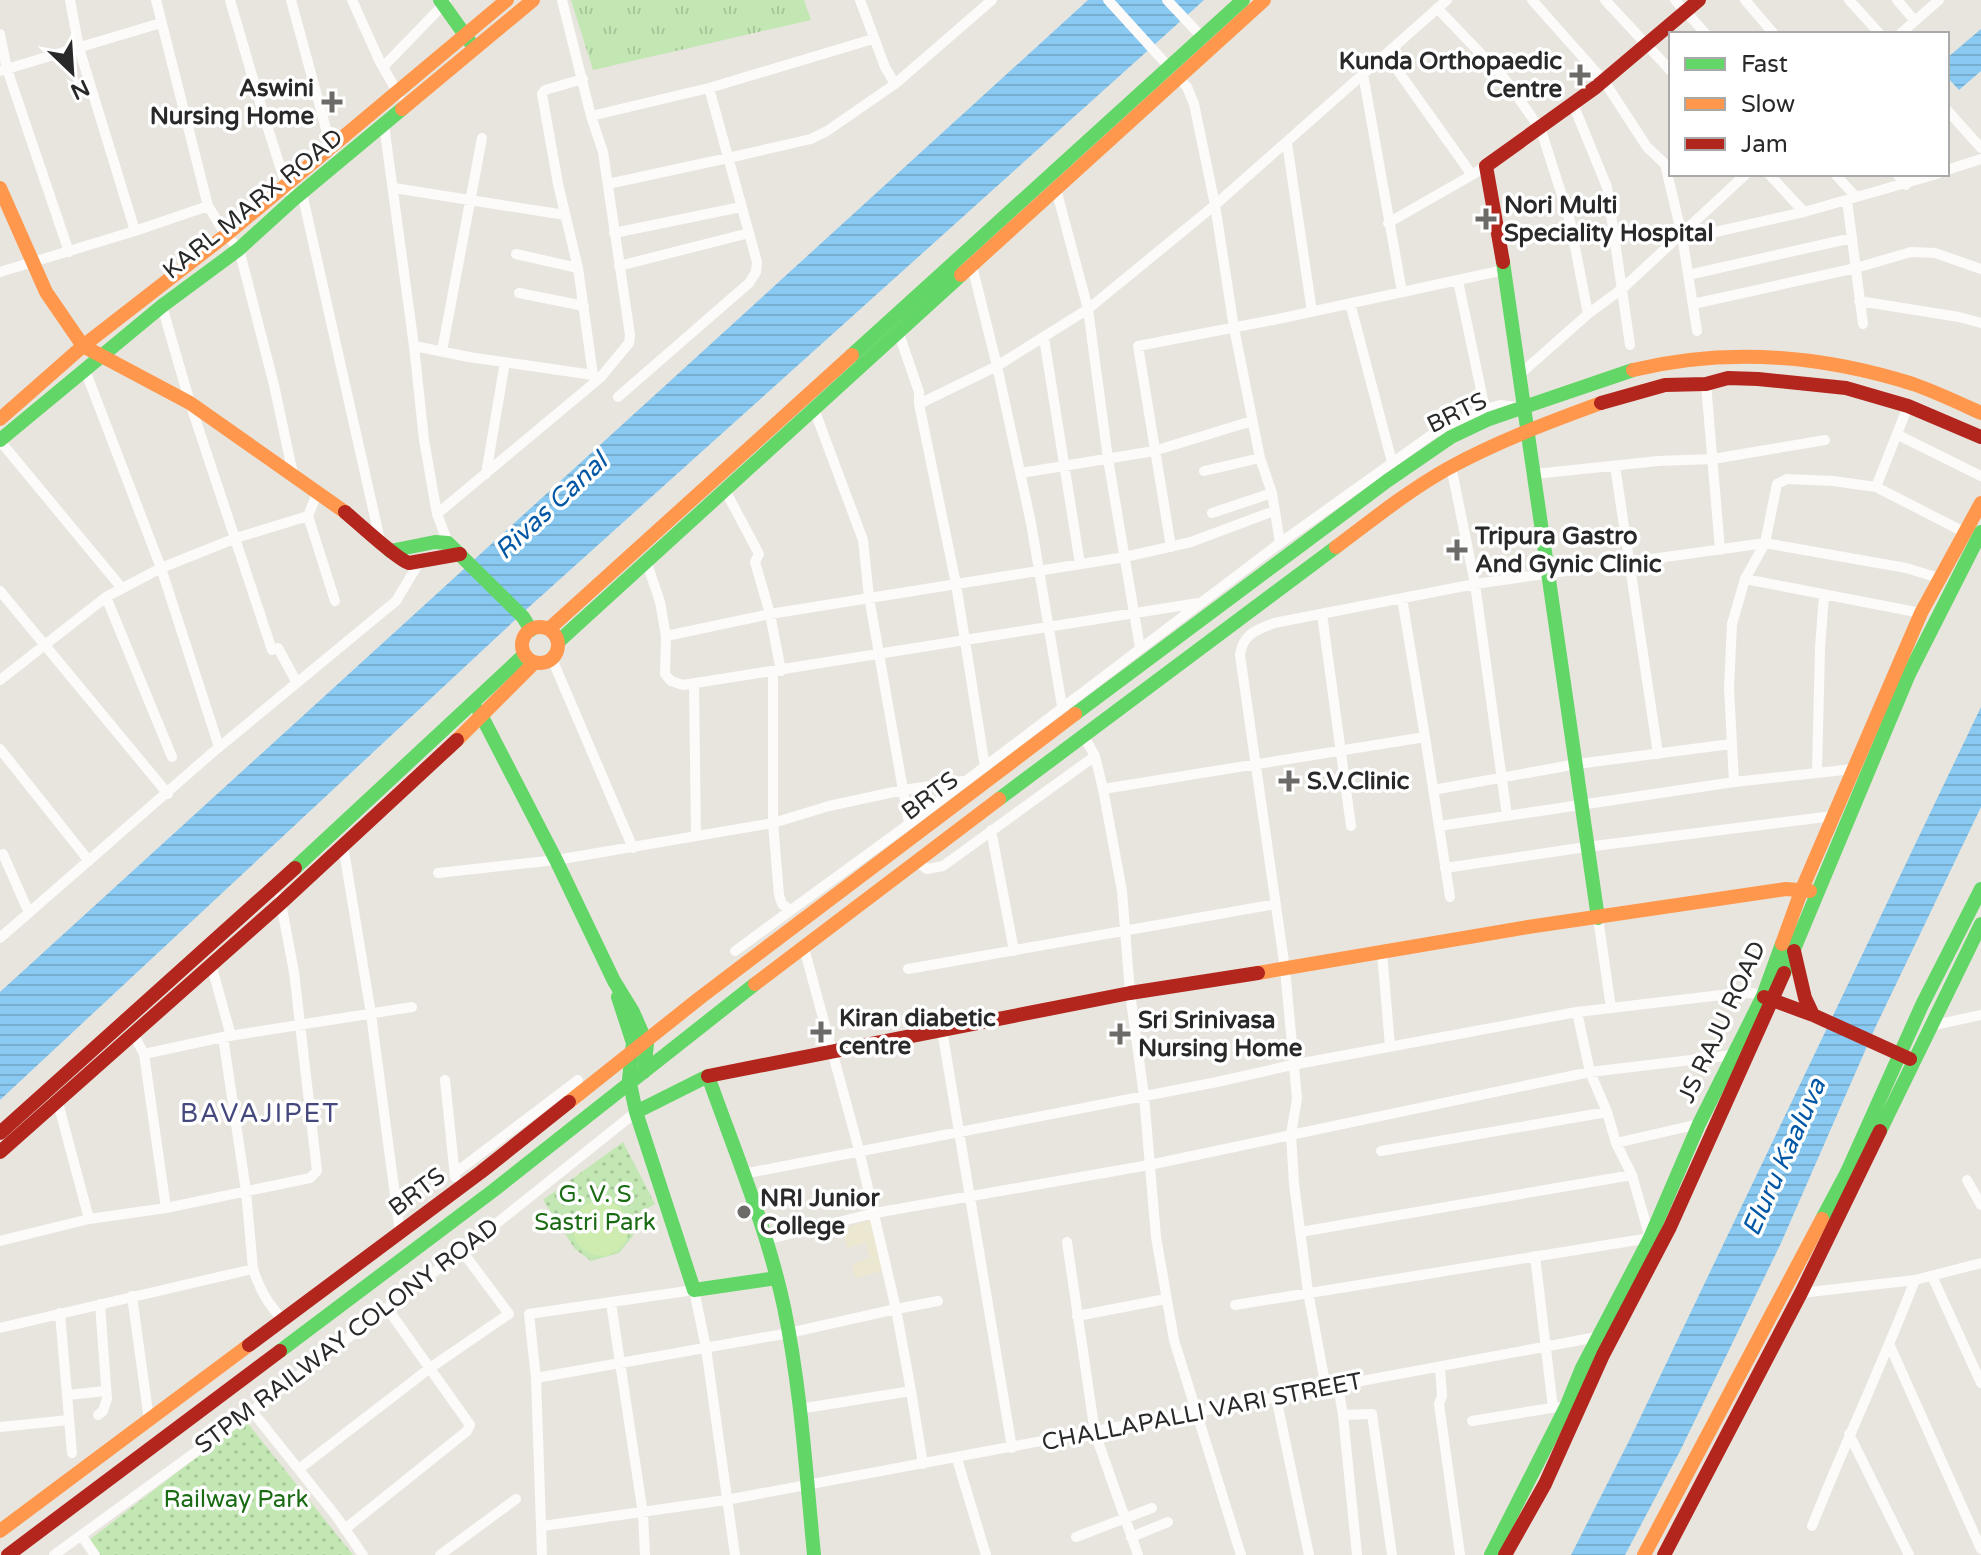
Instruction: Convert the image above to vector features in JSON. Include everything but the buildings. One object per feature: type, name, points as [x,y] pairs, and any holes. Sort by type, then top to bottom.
[{"type":"main road","name":"KARL MARX ROAD","points":[[0,418],[83,346],[226,235],[507,0]]},
{"type":"main road","name":"KARL MARX ROAD","points":[[0,440],[162,306],[239,249],[533,0]]},
{"type":"main road","points":[[554,636],[647,563],[898,331],[969,259],[1056,189],[1174,71],[1200,34],[1243,0]]},
{"type":"main road","points":[[554,636],[1174,71],[1264,0]]},
{"type":"main road","points":[[1598,918],[1535,474],[1522,409],[1504,270],[1486,166],[1541,130],[1604,81],[1699,0]]},
{"type":"main road","points":[[443,2],[476,49]]},
{"type":"main road","points":[[0,188],[32,264],[71,334],[83,346],[190,403],[318,491],[401,561],[463,556]]},
{"type":"main road","name":"BRTS","points":[[0,1531],[456,1191],[646,1041],[1152,656],[1398,473],[1463,431],[1610,377],[1662,363],[1728,355],[1820,361],[1881,374],[1981,413]]},
{"type":"main road","points":[[8,1555],[494,1190],[916,861],[1400,499],[1451,466],[1526,432],[1642,390],[1665,385],[1706,384],[1728,378],[1817,384],[1873,395],[1908,406],[1981,437]]},
{"type":"main road","name":"JS RAJU ROAD","points":[[1491,1555],[1560,1406],[1650,1238],[1699,1124],[1733,1055],[1794,951],[1909,674],[1974,532],[1981,503]]},
{"type":"main road","name":"JS RAJU ROAD","points":[[1505,1555],[1545,1484],[1603,1355],[1670,1227],[1768,998],[1802,889],[1921,613],[1939,578],[1974,532]]},
{"type":"main road","points":[[385,545],[448,543],[527,624],[540,627],[554,636],[557,652],[552,659],[545,663],[529,659]]},
{"type":"main road","points":[[527,624],[523,638],[529,659]]},
{"type":"main road","points":[[0,1152],[281,903],[529,659]]},
{"type":"main road","points":[[478,710],[556,860],[614,981],[633,1012],[646,1041],[648,1052],[644,1072]]},
{"type":"main road","points":[[0,1133],[276,885],[478,710]]},
{"type":"main road","points":[[636,1112],[708,1076],[1130,993],[1528,927],[1802,889],[1818,893]]},
{"type":"main road","points":[[1644,1555],[1847,1172],[1912,1026],[1981,889]]},
{"type":"main road","points":[[1664,1555],[1801,1293],[1981,924]]},
{"type":"main road","points":[[1794,951],[1805,998],[1813,1015]]},
{"type":"main road","points":[[614,981],[632,1039],[630,1084],[636,1112],[694,1290],[777,1278]]},
{"type":"main road","points":[[1768,998],[1914,1061]]},
{"type":"main road","points":[[708,1076],[777,1278],[789,1333],[814,1555]]},
{"type":"street","points":[[70,0],[79,48],[135,231]]},
{"type":"street","points":[[156,0],[208,206],[239,249],[293,474]]},
{"type":"street","points":[[230,0],[286,185],[298,196],[385,545]]},
{"type":"street","points":[[291,0],[337,164]]},
{"type":"street","points":[[352,0],[383,67],[406,107]]},
{"type":"street","points":[[437,514],[486,474],[629,343],[603,152],[562,0]]},
{"type":"street","points":[[860,0],[873,39],[895,84]]},
{"type":"street","points":[[608,184],[819,135],[895,84],[992,0]]},
{"type":"street","points":[[1108,0],[1174,71],[1194,104],[1215,205],[1252,421],[1272,493],[1280,543]]},
{"type":"street","points":[[1167,0],[1200,34]]},
{"type":"street","points":[[919,404],[997,366],[1088,309],[1215,205],[1447,0]]},
{"type":"street","points":[[1532,0],[1604,81],[1647,147],[1665,164],[1682,236],[1697,331]]},
{"type":"street","points":[[1605,0],[1669,69]]},
{"type":"street","points":[[1675,0],[1704,32]]},
{"type":"street","points":[[1745,0],[1772,32]]},
{"type":"street","points":[[1849,0],[1878,32]]},
{"type":"street","points":[[1897,0],[1915,21]]},
{"type":"street","points":[[1902,32],[1939,0]]},
{"type":"street","points":[[383,67],[443,2]]},
{"type":"street","points":[[1437,8],[1504,78],[1541,130],[1570,221],[1588,314]]},
{"type":"street","points":[[4,70],[161,23]]},
{"type":"street","points":[[0,34],[4,70],[69,252]]},
{"type":"street","points":[[591,116],[709,88],[873,39]]},
{"type":"street","points":[[1386,54],[1472,175]]},
{"type":"street","points":[[1363,74],[1402,292]]},
{"type":"street","points":[[583,79],[545,90],[542,94],[578,268],[596,376]]},
{"type":"street","points":[[618,397],[749,283],[756,272],[757,262],[709,88]]},
{"type":"street","points":[[1573,104],[1607,187],[1630,345]]},
{"type":"street","points":[[1949,112],[1981,148]]},
{"type":"street","points":[[384,125],[424,440],[437,514],[448,543]]},
{"type":"street","points":[[442,351],[482,138]]},
{"type":"street","points":[[1287,143],[1312,312]]},
{"type":"street","points":[[1949,169],[1981,159]]},
{"type":"street","points":[[1388,223],[1486,166]]},
{"type":"street","points":[[1519,375],[1682,236],[1744,176]]},
{"type":"street","points":[[1771,176],[1804,212]]},
{"type":"street","points":[[1836,176],[1852,198],[1852,238],[1863,324]]},
{"type":"street","points":[[1899,176],[1906,185]]},
{"type":"street","points":[[1682,236],[1711,233],[1804,212],[1931,176]]},
{"type":"street","points":[[394,188],[565,215]]},
{"type":"street","points":[[1056,189],[1088,309],[1108,459],[1140,648]]},
{"type":"street","points":[[0,272],[208,206]]},
{"type":"street","points":[[614,233],[741,207]]},
{"type":"street","points":[[619,266],[749,233]]},
{"type":"street","points":[[1688,275],[1852,238]]},
{"type":"street","points":[[1693,304],[1856,268],[1911,252],[1935,253],[1981,269]]},
{"type":"street","points":[[516,254],[578,268]]},
{"type":"street","points":[[969,259],[1021,473],[1062,706]]},
{"type":"street","points":[[1171,547],[1138,346],[1504,270]]},
{"type":"street","points":[[1458,281],[1485,409]]},
{"type":"street","points":[[519,293],[584,306]]},
{"type":"street","points":[[1859,301],[1981,323]]},
{"type":"street","points":[[1350,303],[1392,462]]},
{"type":"street","points":[[162,306],[190,403],[275,649],[297,683]]},
{"type":"street","points":[[898,331],[919,392],[956,584],[985,767]]},
{"type":"street","points":[[1044,338],[1080,564]]},
{"type":"street","points":[[414,346],[596,376]]},
{"type":"street","points":[[486,474],[505,362]]},
{"type":"street","points":[[85,370],[161,568],[219,747]]},
{"type":"street","points":[[1706,384],[1720,550]]},
{"type":"street","points":[[735,951],[909,824],[1280,543],[1434,433],[1485,409],[1500,405],[1522,409]]},
{"type":"street","points":[[1876,487],[1908,406]]},
{"type":"street","points":[[814,409],[863,540],[869,597],[909,824]]},
{"type":"street","points":[[0,418],[0,430]]},
{"type":"street","points":[[1021,473],[1154,451],[1252,421]]},
{"type":"street","points":[[1898,435],[1981,476]]},
{"type":"street","points":[[0,440],[121,587]]},
{"type":"street","points":[[1535,474],[1713,459],[1825,440]]},
{"type":"street","points":[[1204,471],[1260,458]]},
{"type":"street","points":[[1451,466],[1475,584],[1507,816]]},
{"type":"street","points":[[1615,466],[1658,754]]},
{"type":"street","points":[[1734,782],[1729,643],[1745,579],[1765,543],[1777,484],[1787,479],[1876,487],[1974,532]]},
{"type":"street","points":[[725,490],[759,554],[755,562],[770,614],[777,672],[773,823],[779,895],[782,904],[790,910]]},
{"type":"street","points":[[318,491],[308,516],[335,601]]},
{"type":"street","points":[[1212,513],[1272,493]]},
{"type":"street","points":[[666,636],[770,614],[1125,557],[1171,547],[1274,511]]},
{"type":"street","points":[[0,680],[121,587],[236,538],[308,516]]},
{"type":"street","points":[[1357,1555],[1343,1415],[1332,1387],[1308,1292],[1300,1232],[1291,1134],[1297,1099],[1285,969],[1240,655],[1245,638],[1256,630],[1322,614],[1475,584],[1765,543],[1890,564],[1939,578]]},
{"type":"street","points":[[0,938],[219,747],[396,601],[420,561]]},
{"type":"street","points":[[647,563],[660,602],[666,636],[665,674],[671,681],[694,685],[1201,603]]},
{"type":"street","points":[[1745,579],[1921,613]]},
{"type":"street","points":[[0,591],[168,794]]},
{"type":"street","points":[[1817,771],[1824,595]]},
{"type":"street","points":[[106,597],[172,757]]},
{"type":"street","points":[[1402,598],[1450,897]]},
{"type":"street","points":[[1322,614],[1351,826]]},
{"type":"street","points":[[552,659],[633,848]]},
{"type":"street","points":[[694,685],[696,836]]},
{"type":"street","points":[[1083,735],[1095,756],[1122,891],[1130,993],[1166,1299],[1174,1340],[1241,1555]]},
{"type":"street","points":[[1103,789],[1425,737]]},
{"type":"street","points":[[1433,790],[1577,764],[1731,744]]},
{"type":"street","points":[[0,749],[89,861]]},
{"type":"street","points":[[916,861],[927,869],[943,866],[1095,756]]},
{"type":"street","points":[[1439,826],[1734,782],[1853,769]]},
{"type":"street","points":[[438,873],[633,848],[773,823],[829,806],[903,790],[965,781]]},
{"type":"street","points":[[1445,868],[1833,816]]},
{"type":"street","points":[[991,830],[1014,951]]},
{"type":"street","points":[[343,845],[371,1014],[400,1233]]},
{"type":"street","points":[[3,854],[29,913]]},
{"type":"street","points":[[0,1241],[89,1219],[166,1208],[310,1178],[317,1171],[301,1024],[276,885]]},
{"type":"street","points":[[908,969],[1276,904]]},
{"type":"street","points":[[1598,918],[1611,1008]]},
{"type":"street","points":[[804,948],[875,1213],[896,1309],[923,1464]]},
{"type":"street","points":[[1382,953],[1390,1046]]},
{"type":"street","points":[[211,964],[227,1037],[253,1269],[269,1306],[283,1320]]},
{"type":"street","points":[[743,1174],[1577,1012],[1730,994],[1752,993],[1768,998]]},
{"type":"street","points":[[144,1054],[301,1024],[412,1007]]},
{"type":"street","points":[[1235,1305],[1650,1238],[1632,1175],[1616,1143],[1590,1072],[1577,1012]]},
{"type":"street","points":[[1912,1026],[1930,1026],[1981,1015]]},
{"type":"street","points":[[942,1030],[1012,1448]]},
{"type":"street","points":[[134,1035],[144,1054],[166,1208]]},
{"type":"street","points":[[765,1240],[875,1213],[1149,1165],[1590,1072],[1733,1055]]},
{"type":"street","points":[[445,1080],[456,1191]]},
{"type":"street","points":[[455,1173],[578,1080]]},
{"type":"street","points":[[57,1099],[89,1219]]},
{"type":"street","name":"STPM RAILWAY COLONY ROAD","points":[[54,1555],[252,1411],[462,1251],[636,1112]]},
{"type":"street","points":[[1381,1151],[1607,1112]]},
{"type":"street","points":[[1616,1143],[1699,1124]]},
{"type":"street","points":[[1300,1232],[1632,1175]]},
{"type":"street","points":[[1967,1180],[1981,1205]]},
{"type":"street","points":[[1067,1242],[1095,1433],[1138,1555]]},
{"type":"street","points":[[299,1469],[430,1368],[509,1314],[462,1251]]},
{"type":"street","points":[[1472,1421],[1560,1406],[1547,1348],[1535,1256]]},
{"type":"street","points":[[1801,1293],[1915,1280],[1981,1263]]},
{"type":"street","points":[[0,1328],[253,1269]]},
{"type":"street","points":[[1932,1276],[1981,1383]]},
{"type":"street","points":[[1812,1526],[1849,1434],[1890,1346],[1915,1280]]},
{"type":"street","points":[[542,1555],[536,1378],[529,1314],[694,1290],[706,1348],[735,1555]]},
{"type":"street","points":[[132,1296],[149,1420]]},
{"type":"street","points":[[1077,1316],[1166,1299]]},
{"type":"street","points":[[536,1378],[789,1333],[938,1301]]},
{"type":"street","points":[[611,1303],[643,1514],[645,1555]]},
{"type":"street","points":[[98,1415],[106,1405],[100,1304]]},
{"type":"street","points":[[345,1529],[467,1431],[470,1425],[387,1308]]},
{"type":"street","points":[[60,1313],[72,1453]]},
{"type":"street","name":"CHALLAPALLI VARI STREET","points":[[543,1526],[643,1514],[957,1459],[1597,1337]]},
{"type":"street","points":[[1890,1346],[1981,1549]]},
{"type":"street","points":[[1440,1367],[1442,1396],[1439,1404],[1460,1555]]},
{"type":"street","points":[[67,1395],[106,1391]]},
{"type":"street","points":[[799,1409],[911,1391]]},
{"type":"street","points":[[1276,1397],[1309,1555]]},
{"type":"street","points":[[252,1411],[363,1555]]},
{"type":"street","points":[[1343,1415],[1372,1414],[1392,1555]]},
{"type":"street","points":[[0,1427],[69,1420]]},
{"type":"street","points":[[1849,1434],[1909,1555]]},
{"type":"street","points":[[957,1459],[986,1555]]},
{"type":"street","points":[[440,1555],[516,1499]]},
{"type":"street","points":[[1076,1537],[1152,1508]]},
{"type":"street","points":[[1131,1537],[1168,1522]]},
{"type":"street","points":[[81,1535],[95,1555]]},
{"type":"shaded area","points":[[876,1219],[889,1269],[855,1278],[852,1264],[870,1258],[866,1243],[847,1248],[842,1228]]},
{"type":"green space","points":[[571,0],[804,0],[811,20],[593,70]]},
{"type":"green space","name":"G. V. S Sastri Park","points":[[623,1142],[655,1204],[630,1219],[633,1236],[619,1253],[591,1261],[575,1249],[543,1200]]},
{"type":"green space","points":[[601,1200],[621,1208],[629,1228],[621,1248],[601,1256],[581,1248],[573,1228],[581,1208]]},
{"type":"green space","name":"Railway Park","points":[[245,1420],[353,1555],[92,1555],[84,1544]]},
{"type":"water","name":"Rivas Canal","points":[[1088,0],[1204,0],[529,607],[0,1100],[0,992]]},
{"type":"water","points":[[1981,29],[1981,71],[1959,90],[1949,79],[1949,56]]},
{"type":"water","name":"Eluru Kaaluva","points":[[1981,707],[1981,807],[1875,1028],[1781,1243],[1680,1451],[1625,1555],[1571,1555],[1629,1441]]},
{"type":"traffic: fast","points":[[440,0],[470,42]]},
{"type":"traffic: fast","points":[[852,355],[1243,0]]},
{"type":"traffic: fast","points":[[0,440],[162,306],[239,249],[402,109]]},
{"type":"traffic: fast","points":[[1503,262],[1598,918]]},
{"type":"traffic: fast","points":[[558,642],[961,275]]},
{"type":"traffic: fast","points":[[1075,714],[1387,481],[1451,437],[1489,419],[1633,370]]},
{"type":"traffic: fast","points":[[1784,973],[1909,674],[1981,532]]},
{"type":"traffic: fast","points":[[390,551],[435,542],[448,543],[523,617],[531,630]]},
{"type":"traffic: fast","points":[[999,799],[1336,547]]},
{"type":"traffic: fast","points":[[295,868],[524,655]]},
{"type":"traffic: fast","points":[[479,711],[614,981],[633,1012],[647,1044],[644,1072]]},
{"type":"traffic: fast","points":[[1822,1219],[1847,1172],[1922,1005],[1981,889]]},
{"type":"traffic: fast","points":[[1880,1131],[1981,924]]},
{"type":"traffic: fast","points":[[1491,1555],[1567,1405],[1582,1368],[1650,1238],[1699,1124],[1763,996],[1782,944]]},
{"type":"traffic: fast","points":[[280,1351],[494,1190],[755,984]]},
{"type":"traffic: fast","points":[[618,997],[633,1043],[629,1079],[636,1112],[694,1290],[777,1278]]},
{"type":"traffic: fast","points":[[636,1112],[708,1076],[760,1219],[784,1307],[799,1400],[814,1555]]},
{"type":"traffic: slow","points":[[0,419],[83,346],[226,235],[507,0]]},
{"type":"traffic: slow","points":[[402,109],[533,0]]},
{"type":"traffic: slow","points":[[961,275],[1264,0]]},
{"type":"traffic: slow","points":[[0,188],[46,292],[83,346],[190,403],[345,512]]},
{"type":"traffic: slow","points":[[549,629],[852,355]]},
{"type":"traffic: slow","points":[[1633,370],[1703,358],[1809,361],[1844,366],[1913,384],[1981,413]]},
{"type":"traffic: slow","points":[[1336,547],[1404,496],[1447,469],[1504,441],[1601,403]]},
{"type":"traffic: slow","points":[[1782,944],[1802,889],[1921,613],[1981,503]]},
{"type":"traffic: slow","points":[[540,627],[553,632],[558,645],[553,658],[540,663],[527,658],[522,645],[527,632],[540,627]]},
{"type":"traffic: slow","points":[[457,740],[534,663]]},
{"type":"traffic: slow","points":[[569,1102],[701,997],[1075,714]]},
{"type":"traffic: slow","points":[[755,984],[999,799]]},
{"type":"traffic: slow","points":[[1258,973],[1528,927],[1786,889],[1810,891]]},
{"type":"traffic: slow","points":[[1644,1555],[1822,1219]]},
{"type":"traffic: slow","points":[[0,1531],[249,1345]]},
{"type":"traffic: jam","points":[[1503,262],[1486,166],[1596,87],[1699,0]]},
{"type":"traffic: jam","points":[[1601,403],[1665,385],[1706,384],[1728,378],[1758,379],[1846,388],[1908,406],[1981,437]]},
{"type":"traffic: jam","points":[[345,512],[409,563],[460,554]]},
{"type":"traffic: jam","points":[[0,1152],[281,903],[457,740]]},
{"type":"traffic: jam","points":[[0,1133],[295,868]]},
{"type":"traffic: jam","points":[[1794,951],[1805,998],[1813,1015]]},
{"type":"traffic: jam","points":[[708,1076],[1130,993],[1258,973]]},
{"type":"traffic: jam","points":[[1505,1555],[1545,1484],[1603,1355],[1670,1227],[1784,973]]},
{"type":"traffic: jam","points":[[1764,997],[1813,1015],[1910,1059]]},
{"type":"traffic: jam","points":[[249,1345],[481,1172],[569,1102]]},
{"type":"traffic: jam","points":[[1664,1555],[1801,1293],[1880,1131]]},
{"type":"traffic: jam","points":[[8,1555],[280,1351]]},
{"type":"place","name":"Kunda Orthopaedic Centre","points":[[1580,75]]},
{"type":"place","name":"Aswini Nursing Home","points":[[332,102]]},
{"type":"place","name":"Nori Multi Speciality Hospital","points":[[1486,219]]},
{"type":"place","name":"Tripura Gastro And Gynic Clinic","points":[[1457,550]]},
{"type":"place","name":"S.V.Clinic","points":[[1289,781]]},
{"type":"place","name":"Kiran diabetic centre","points":[[821,1032]]},
{"type":"place","name":"Sri Srinivasa Nursing Home","points":[[1120,1034]]},
{"type":"place","name":"NRI Junior College","points":[[744,1212]]},
{"type":"district","name":"BAVAJIPET","points":[[260,1113]]}]
